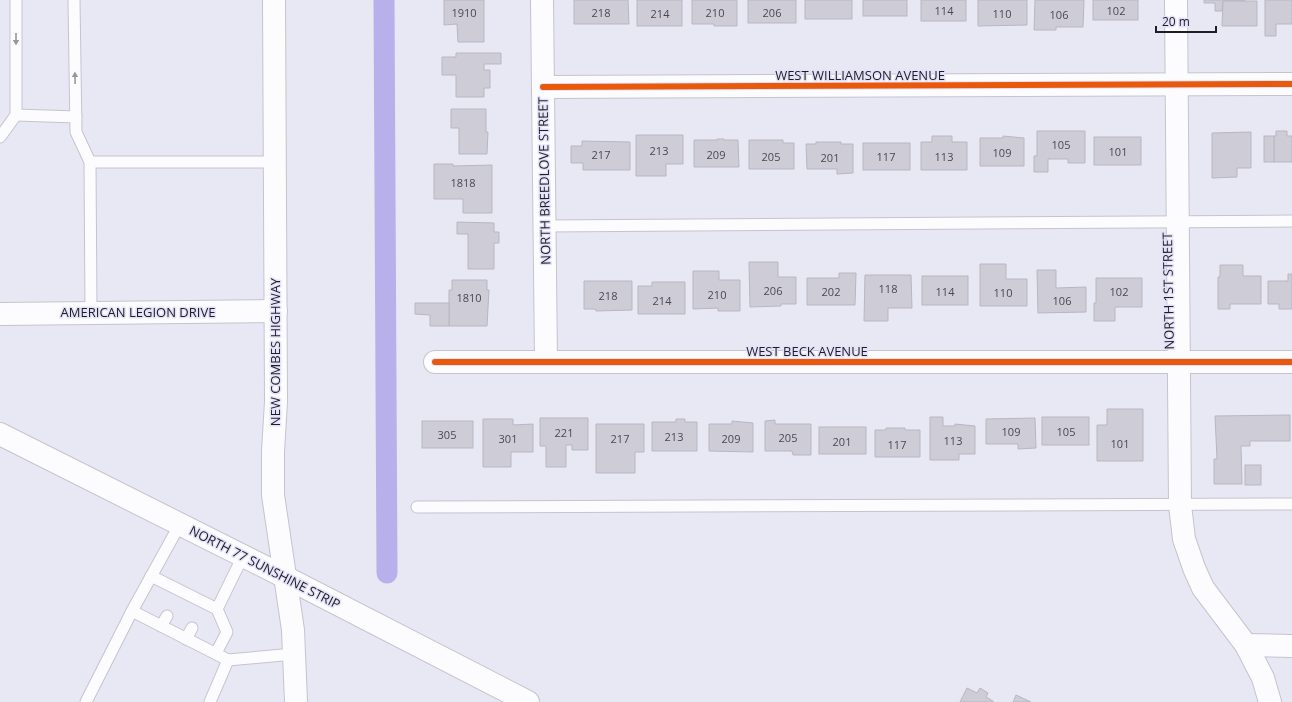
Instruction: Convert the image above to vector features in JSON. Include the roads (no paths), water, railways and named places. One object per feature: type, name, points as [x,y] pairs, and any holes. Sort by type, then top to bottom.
[{"type":"street","name":"NEW COMBES HIGHWAY","points":[[274,0],[276,402],[273,451],[273,495],[293,630],[296,702]]},
{"type":"street","name":"NORTH BREEDLOVE STREET","points":[[542,0],[546,361]]},
{"type":"street","name":"NORTH 1ST STREET","points":[[1176,0],[1180,505],[1184,539],[1203,588],[1246,645],[1263,678],[1270,702]]},
{"type":"street","name":"WEST WILLIAMSON AVENUE","points":[[543,87],[1292,84]]},
{"type":"street","name":"AMERICAN LEGION DRIVE","points":[[0,314],[276,311]]},
{"type":"street","name":"WEST BECK AVENUE","points":[[435,362],[1292,362]]},
{"type":"street","name":"NORTH 77 SUNSHINE STRIP","points":[[0,434],[285,576],[528,702]]},
{"type":"street","points":[[1246,645],[1292,646]]},
{"type":"lane","points":[[0,137],[16,115],[16,0]]},
{"type":"lane","points":[[74,0],[76,132],[90,162],[91,312]]},
{"type":"lane","points":[[16,115],[76,117]]},
{"type":"lane","points":[[90,162],[275,162]]},
{"type":"lane","points":[[545,226],[1292,221]]},
{"type":"lane","points":[[416,507],[1292,504]]},
{"type":"lane","points":[[86,702],[132,611],[180,524]]},
{"type":"lane","points":[[216,653],[227,632],[217,609],[243,556]]},
{"type":"lane","points":[[151,576],[179,595],[203,606],[217,609]]},
{"type":"lane","points":[[132,611],[228,660],[294,654]]},
{"type":"lane","points":[[161,626],[167,616]]},
{"type":"lane","points":[[186,639],[192,628]]},
{"type":"lane","points":[[210,702],[228,660]]},
{"type":"waterway","points":[[384,0],[387,573]]}]
